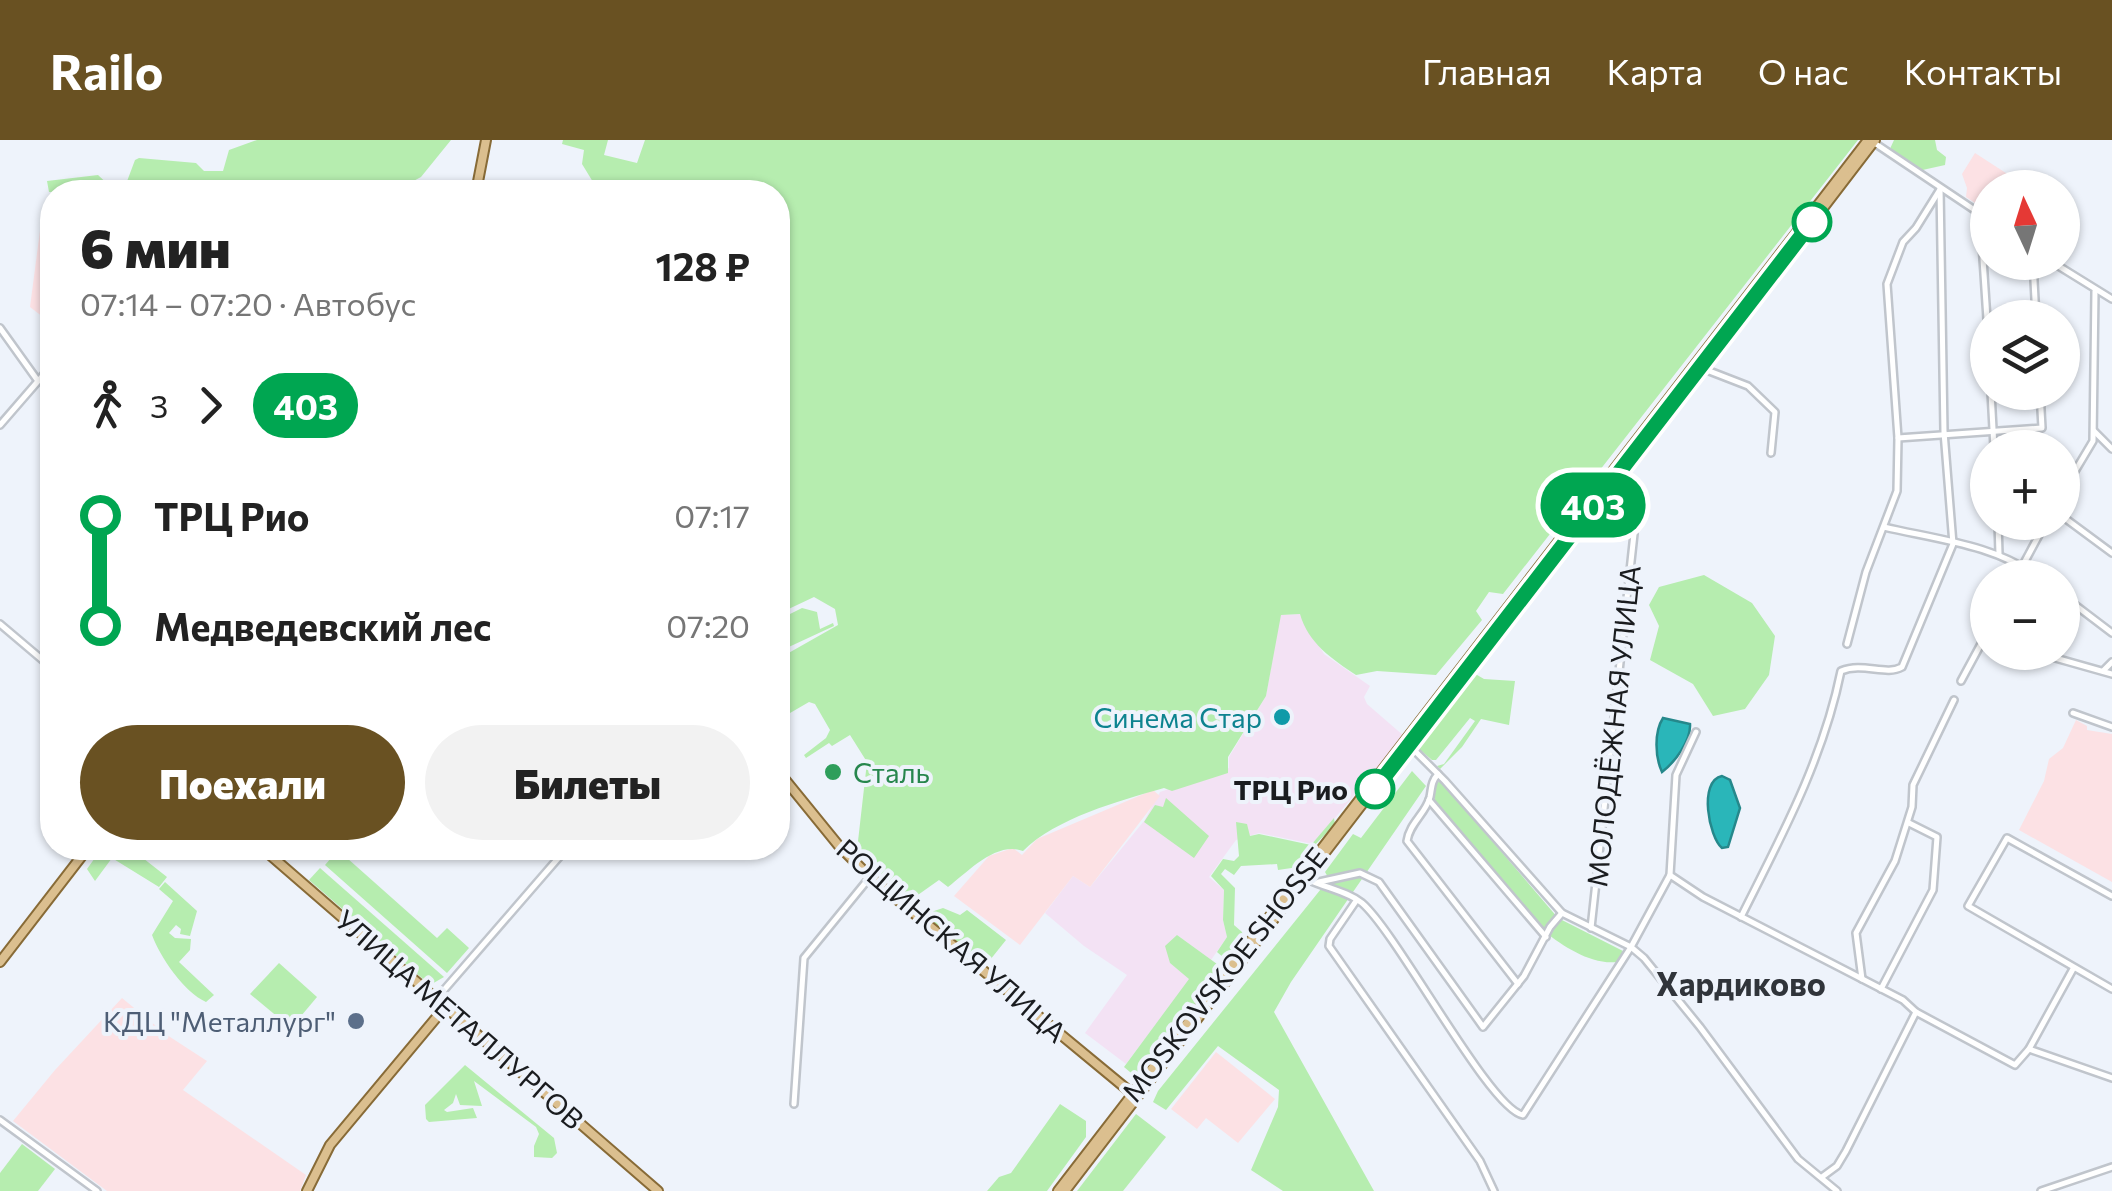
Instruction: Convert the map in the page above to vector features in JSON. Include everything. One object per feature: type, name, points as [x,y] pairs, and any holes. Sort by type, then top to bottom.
[{"type":"main road","points":[[478,180],[486,140]]},
{"type":"main road","name":"MOSKOVSKOE SHOSSE","points":[[1595,498],[1872,141]]},
{"type":"main road","name":"MOSKOVSKOE SHOSSE","points":[[1062,1191],[1872,141]]},
{"type":"main road","name":"MOSKOVSKOE SHOSSE","points":[[1134,1095],[1310,881],[1407,743]]},
{"type":"main road","name":"РОЩИНСКАЯ УЛИЦА","points":[[790,786],[870,877],[1134,1095]]},
{"type":"main road","points":[[0,962],[79,860]]},
{"type":"main road","name":"УЛИЦА МЕТАЛЛУРГОВ","points":[[276,860],[658,1191]]},
{"type":"main road","points":[[306,1191],[336,1136],[446,1006]]},
{"type":"street","points":[[1872,141],[1970,208]]},
{"type":"street","points":[[1741,917],[1804,792],[1841,671],[1864,666],[1892,672],[1902,667],[1953,544],[1945,436],[1940,188]]},
{"type":"street","points":[[1847,644],[1866,572],[1897,491],[1898,438],[1887,284],[1903,242],[1940,188]]},
{"type":"street","points":[[2079,280],[2112,299]]},
{"type":"street","points":[[2080,463],[2093,441],[2094,431],[2095,291]]},
{"type":"street","points":[[0,328],[38,381]]},
{"type":"street","points":[[1700,367],[1748,386],[1776,412],[1771,452]]},
{"type":"street","points":[[0,425],[40,379]]},
{"type":"street","points":[[2018,430],[2042,428],[2041,410]]},
{"type":"street","points":[[2094,431],[2112,449]]},
{"type":"street","points":[[1898,438],[1970,434]]},
{"type":"street","name":"МОЛОДЁЖНАЯ УЛИЦА","points":[[1590,928],[1634,534],[1631,524],[1595,498]]},
{"type":"street","points":[[1884,527],[2011,560]]},
{"type":"street","points":[[2080,529],[2112,552]]},
{"type":"street","points":[[1999,540],[2000,555]]},
{"type":"street","points":[[2080,609],[2112,633]]},
{"type":"street","points":[[0,624],[40,658]]},
{"type":"street","points":[[2103,671],[2112,662]]},
{"type":"street","points":[[2080,665],[2112,674]]},
{"type":"street","points":[[1961,681],[1970,666]]},
{"type":"street","points":[[1862,980],[1856,933],[1899,851],[1908,823],[1912,785],[1954,700]]},
{"type":"street","points":[[2074,714],[2112,728]]},
{"type":"street","points":[[1310,881],[1361,902],[1485,1076],[1521,1116],[1631,947],[1670,875],[1676,775],[1696,732]]},
{"type":"street","points":[[1407,743],[1562,913],[1631,947],[1644,958],[1798,1159],[1835,1188]]},
{"type":"street","points":[[1438,773],[1429,801],[1407,841],[1518,984]]},
{"type":"street","points":[[1429,801],[1546,937]]},
{"type":"street","points":[[1881,989],[1929,899],[1938,857],[1937,837],[1908,823]]},
{"type":"street","points":[[2112,896],[2007,838],[1968,904],[1970,909],[2112,989]]},
{"type":"street","points":[[436,998],[557,860]]},
{"type":"street","points":[[1310,881],[1336,880],[1355,873],[1378,882],[1484,1027],[1518,984],[1562,913]]},
{"type":"street","points":[[1670,875],[1741,917],[1904,1000],[1916,1012],[2010,1064],[2020,1062],[2029,1049],[2073,968]]},
{"type":"street","points":[[794,1104],[804,958],[870,877]]},
{"type":"street","points":[[1356,901],[1329,944],[1480,1162],[1494,1191]]},
{"type":"street","points":[[1822,1177],[1837,1166],[1846,1151],[1916,1012]]},
{"type":"street","points":[[2029,1049],[2112,1078]]},
{"type":"street","points":[[0,1120],[97,1191]]},
{"type":"street","points":[[2041,1191],[2112,1167]]},
{"type":"street","points":[[1823,1191],[1835,1188]]},
{"type":"shaded area","points":[[1975,153],[2001,170],[1970,170],[1970,200],[1966,197],[1962,174]]},
{"type":"shaded area","points":[[40,231],[40,315],[30,307]]},
{"type":"shaded area","points":[[1300,614],[1324,654],[1370,686],[1364,697],[1367,704],[1404,736],[1313,844],[1259,833],[1236,840],[1209,877],[1224,890],[1227,937],[1211,960],[1177,935],[1170,963],[1190,979],[1126,1064],[1085,1033],[1127,975],[1045,913],[1073,876],[1090,887],[1144,821],[1160,792],[1229,768],[1229,757],[1266,696],[1280,615]]},
{"type":"shaded area","points":[[2076,720],[2087,730],[2112,734],[2112,882],[2019,830],[2044,781],[2049,759],[2063,748]]},
{"type":"shaded area","points":[[1153,790],[1160,796],[1090,887],[1073,876],[1020,945],[954,896],[989,856],[1013,848],[1022,855],[1037,839]]},
{"type":"shaded area","points":[[122,998],[207,1061],[183,1090],[306,1175],[300,1191],[107,1191],[13,1121]]},
{"type":"shaded area","points":[[1216,1052],[1275,1099],[1238,1143],[1206,1118],[1197,1129],[1171,1109]]},
{"type":"green space","points":[[257,140],[451,140],[415,180],[128,180],[139,158],[196,163],[204,171],[223,171],[229,150]]},
{"type":"green space","points":[[563,140],[608,140],[604,155],[637,163],[645,140],[1858,140],[1503,594],[1489,592],[1476,611],[1482,620],[1436,675],[1377,671],[1356,675],[1315,642],[1300,614],[1281,615],[1266,696],[1228,757],[1228,773],[1089,812],[1053,829],[1023,851],[993,854],[948,887],[939,880],[915,897],[904,896],[857,850],[867,762],[850,735],[806,758],[804,755],[830,730],[815,704],[809,702],[790,713],[790,652],[838,625],[835,609],[814,597],[790,608],[790,180],[592,180],[582,164],[584,150],[562,144]]},
{"type":"green space","points":[[1894,140],[1935,140],[1937,150],[1946,157],[1945,165],[1918,171],[1889,151]]},
{"type":"green space","points":[[98,175],[103,180],[56,180]]},
{"type":"green space","points":[[1704,575],[1752,603],[1775,636],[1769,675],[1745,709],[1713,716],[1693,684],[1650,660],[1659,626],[1649,605],[1659,587]]},
{"type":"green space","points":[[802,608],[817,612],[820,629],[833,623],[834,626],[790,646],[790,614]]},
{"type":"green space","points":[[1472,672],[1484,679],[1515,681],[1509,725],[1481,719],[1462,747],[1440,769],[1437,766],[1444,764],[1475,721],[1470,718],[1436,760],[1419,749],[1419,742]]},
{"type":"green space","points":[[1412,771],[1426,786],[1274,1012],[1374,1191],[1283,1191],[1251,1170],[1278,1107],[1279,1090],[1218,1046],[1166,1110],[1153,1102],[1329,879],[1325,872],[1353,834],[1361,838]]},
{"type":"green space","points":[[1440,780],[1558,918],[1623,951],[1617,962],[1588,958],[1545,932],[1434,802]]},
{"type":"green space","points":[[1166,798],[1209,836],[1194,858],[1144,822],[1155,805],[1163,807]]},
{"type":"green space","points":[[1334,818],[1335,824],[1314,846],[1305,866],[1278,870],[1277,864],[1241,866],[1234,875],[1225,869],[1221,874],[1235,888],[1234,925],[1242,932],[1244,942],[1231,958],[1225,959],[1217,952],[1227,937],[1224,890],[1211,876],[1223,859],[1234,861],[1239,856],[1236,822],[1247,824],[1250,836],[1259,834],[1311,845]]},
{"type":"green space","points":[[93,860],[111,860],[95,881],[87,869]]},
{"type":"green space","points":[[115,860],[145,860],[167,877],[159,887]]},
{"type":"green space","points":[[329,860],[349,860],[437,938],[447,928],[469,948],[447,973],[325,865]]},
{"type":"green space","points":[[320,868],[444,977],[430,985],[309,880]]},
{"type":"green space","points":[[165,882],[197,911],[190,936],[180,934],[176,925],[169,933],[175,938],[191,939],[190,950],[179,962],[214,995],[206,1002],[174,973],[152,935],[173,901],[159,889]]},
{"type":"green space","points":[[943,908],[960,915],[967,910],[1006,940],[986,965],[925,917]]},
{"type":"green space","points":[[1177,935],[1221,971],[1136,1077],[1124,1067],[1189,979],[1170,963],[1165,946]]},
{"type":"green space","points":[[279,963],[317,997],[291,1028],[250,994]]},
{"type":"green space","points":[[465,1065],[554,1138],[557,1153],[552,1158],[534,1157],[539,1134],[536,1127],[474,1081],[482,1106],[460,1105],[456,1094],[444,1110],[473,1108],[477,1118],[429,1122],[426,1119],[425,1105]]},
{"type":"green space","points":[[1060,1104],[1086,1121],[1086,1137],[1047,1191],[987,1191],[999,1177],[1011,1173]]},
{"type":"green space","points":[[1136,1114],[1166,1137],[1123,1191],[1077,1191]]},
{"type":"green space","points":[[22,1144],[55,1169],[38,1191],[0,1191],[0,1173]]},
{"type":"water","points":[[1663,718],[1690,724],[1681,751],[1662,772],[1656,745]]},
{"type":"water","points":[[1722,776],[1730,780],[1740,808],[1728,847],[1722,848],[1713,833],[1708,798],[1715,780]]},
{"type":"bus line","name":"403","points":[[1375,789],[1812,222]]},
{"type":"place","name":"Синема Стар","points":[[1282,717]]},
{"type":"place","name":"Сталь","points":[[833,772]]},
{"type":"place","name":"ТРЦ Рио","points":[[1375,789]]},
{"type":"place","name":"КДЦ \"Металлург\"","points":[[356,1021]]},
{"type":"district","name":"Хардиково","points":[[1741,983]]}]
